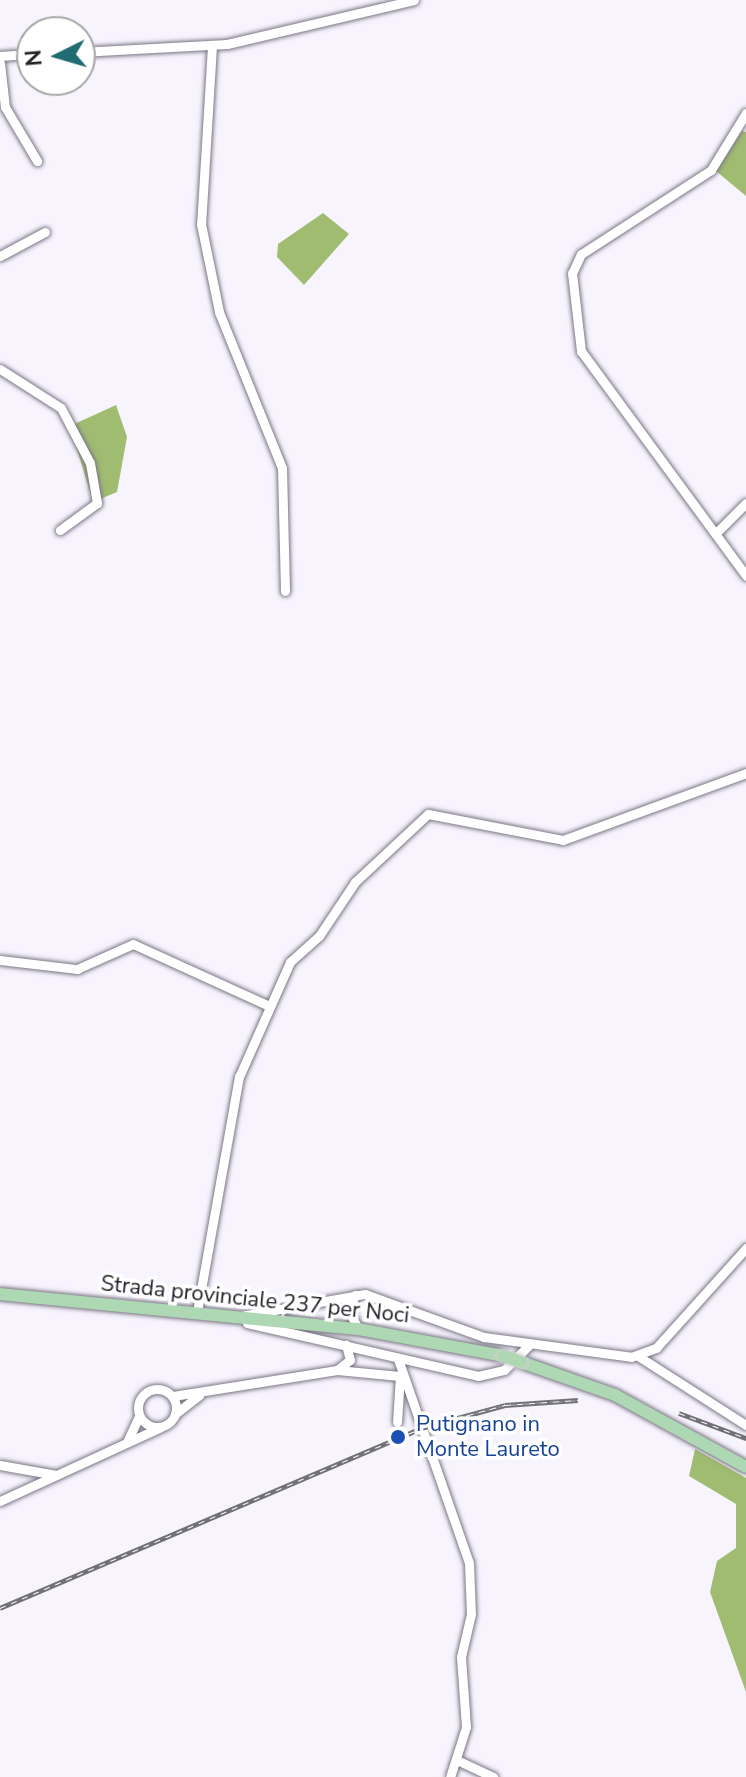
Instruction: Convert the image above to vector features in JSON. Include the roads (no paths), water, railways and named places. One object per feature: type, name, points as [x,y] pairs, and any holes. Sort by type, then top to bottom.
[{"type":"main road","name":"Strada provinciale 237 per Noci","points":[[0,1294],[358,1329],[503,1356],[615,1395],[746,1467]]},
{"type":"street","points":[[96,51],[212,46],[414,0]]},
{"type":"street","points":[[212,46],[201,224],[219,312],[282,468],[285,591]]},
{"type":"street","points":[[0,63],[5,107],[37,161]]},
{"type":"street","points":[[746,113],[711,170],[581,254],[572,273],[581,351],[746,576]]},
{"type":"street","points":[[0,256],[45,232]]},
{"type":"street","points":[[0,369],[61,408],[90,463],[97,503],[60,530]]},
{"type":"street","points":[[716,533],[746,503]]},
{"type":"street","points":[[197,1312],[239,1077],[267,1005],[290,962],[319,936],[355,882],[428,814],[563,840],[746,773]]},
{"type":"street","points":[[0,960],[77,969],[133,944],[267,1005]]},
{"type":"street","points":[[638,1356],[656,1348],[746,1248]]},
{"type":"street","points":[[241,1316],[355,1295],[529,1345],[638,1356],[746,1425]]},
{"type":"street","points":[[355,1295],[349,1310],[358,1329]]},
{"type":"street","points":[[220,1314],[398,1359],[494,1375],[529,1345]]},
{"type":"street","points":[[337,1370],[350,1360],[346,1345]]},
{"type":"street","points":[[397,1422],[398,1359]]},
{"type":"street","points":[[123,1445],[139,1416],[144,1393],[162,1389],[173,1396],[199,1395],[337,1370],[400,1376]]},
{"type":"street","points":[[400,1376],[466,1546],[472,1604],[461,1646],[467,1699],[459,1761],[450,1777]]},
{"type":"street","points":[[0,1501],[161,1427],[199,1395]]},
{"type":"street","points":[[173,1396],[175,1414]]},
{"type":"street","points":[[139,1416],[161,1427]]},
{"type":"street","points":[[0,1465],[57,1476]]},
{"type":"street","points":[[459,1761],[494,1777]]},
{"type":"railway","points":[[0,1608],[421,1428],[505,1405],[578,1400]]},
{"type":"railway","points":[[679,1413],[746,1438]]},
{"type":"place","name":"Putignano in Monte Laureto","points":[[398,1437]]}]
